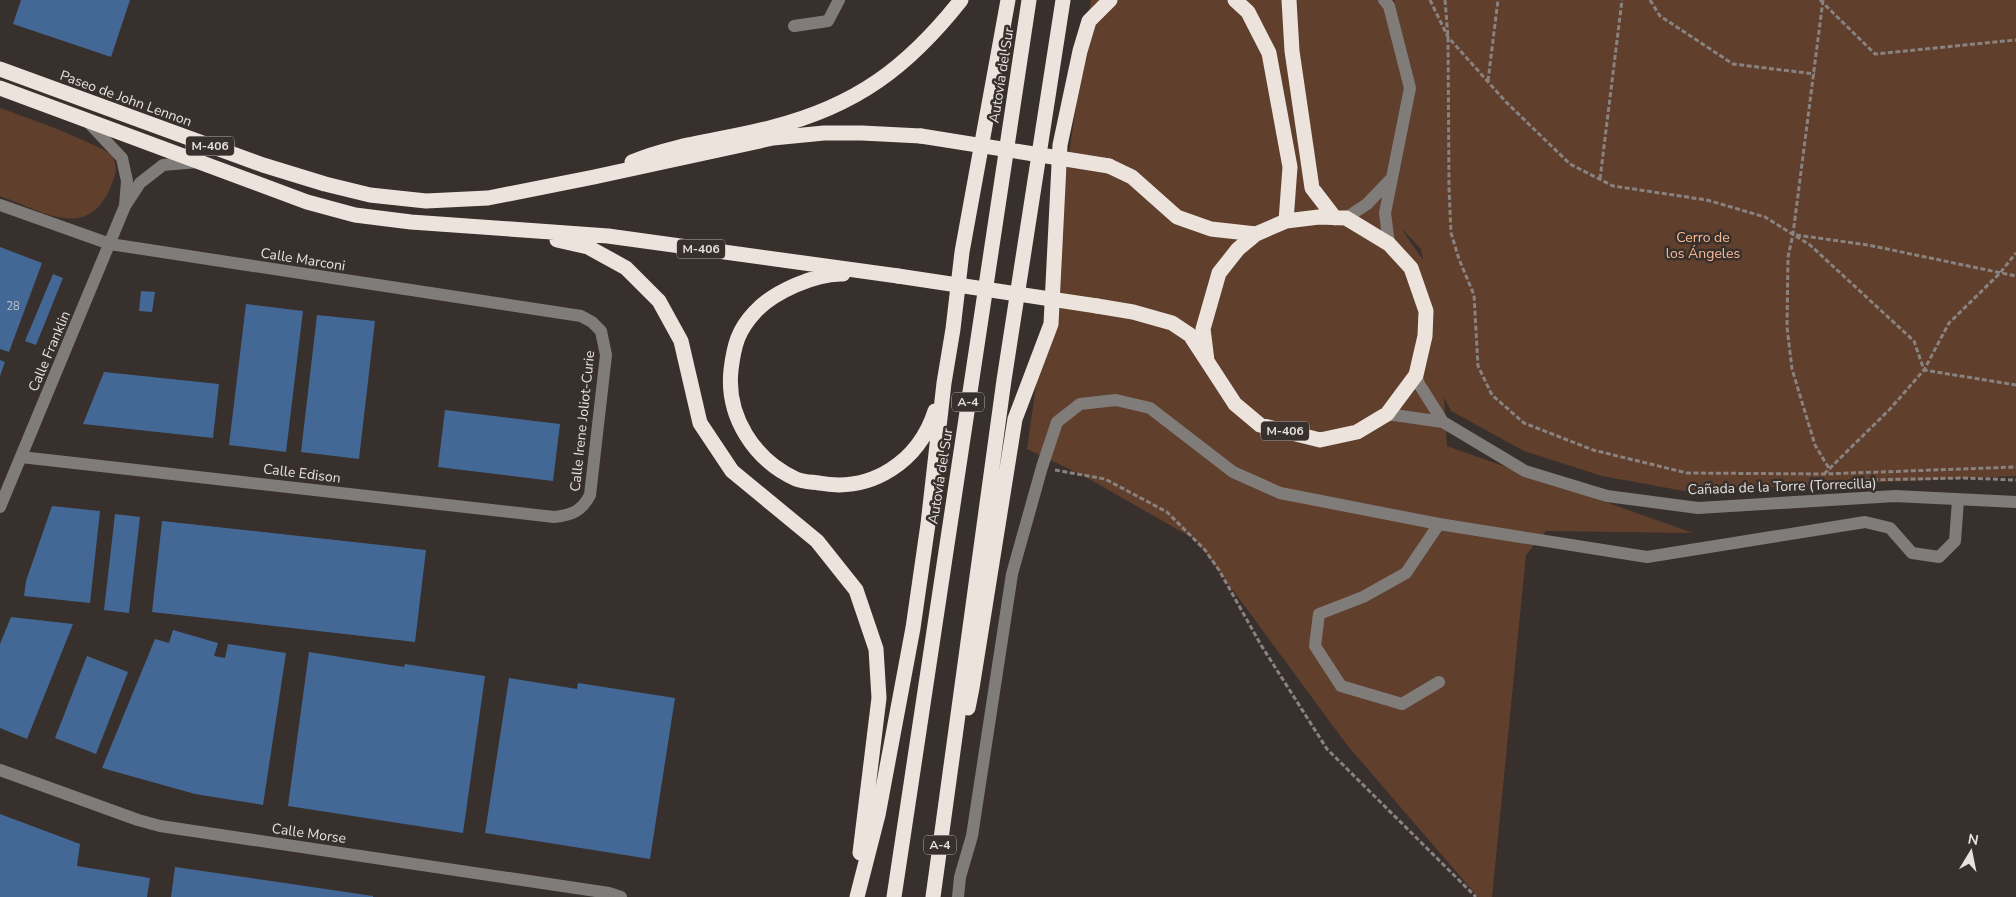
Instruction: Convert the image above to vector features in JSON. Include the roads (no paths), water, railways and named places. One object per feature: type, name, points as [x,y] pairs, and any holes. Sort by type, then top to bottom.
[{"type":"highway","points":[[594,177],[657,152],[773,127],[824,111],[866,90],[904,62],[936,31],[961,0]]},
{"type":"highway","points":[[856,897],[878,815],[913,628],[962,252],[1008,0]]},
{"type":"highway","name":"Autovía del Sur","points":[[894,897],[1029,0]]},
{"type":"highway","name":"A-4","points":[[932,897],[948,793],[1004,380],[1063,0]]},
{"type":"highway","points":[[948,793],[972,688],[1015,419],[1051,324],[1060,145],[1080,51],[1089,21],[1110,0]]},
{"type":"highway","points":[[1235,0],[1248,12],[1270,53],[1290,167],[1286,221]]},
{"type":"highway","points":[[1288,0],[1293,60],[1312,188],[1341,218]]},
{"type":"highway","name":"Paseo de John Lennon","points":[[0,69],[263,165],[325,184],[370,195],[426,201],[488,198],[594,177]]},
{"type":"highway","name":"M-406","points":[[0,88],[307,202],[355,215],[412,222],[608,236],[898,276],[1133,312],[1172,323],[1190,335],[1235,404],[1260,425],[1320,440],[1357,432],[1387,414],[1416,375],[1425,336],[1426,311],[1411,268],[1389,244],[1341,218],[1319,217],[1286,221],[1256,234],[1238,249],[1219,273],[1203,328],[1207,361]]},
{"type":"highway","name":"M-406","points":[[594,177],[772,138],[834,133],[921,136],[1109,166],[1132,177],[1177,217],[1211,229],[1256,234]]},
{"type":"highway","points":[[504,228],[588,247],[626,268],[659,301],[681,341],[700,423],[732,471],[817,541],[856,590],[876,648],[879,698],[856,897]]},
{"type":"highway","points":[[898,276],[833,273],[787,288],[764,302],[748,320],[734,345],[730,375],[730,399],[738,421],[752,445],[774,466],[797,480],[836,487],[875,479],[898,465],[917,448],[930,428],[944,383]]},
{"type":"street","points":[[794,26],[828,21],[838,0]]},
{"type":"street","points":[[1384,0],[1389,6],[1410,88],[1390,180],[1385,213],[1389,244]]},
{"type":"street","points":[[85,118],[122,158],[127,180],[125,206]]},
{"type":"street","points":[[125,206],[140,182],[164,165],[200,162]]},
{"type":"street","points":[[1341,218],[1367,204],[1390,180]]},
{"type":"street","name":"Calle Marconi","points":[[0,205],[110,244],[581,316],[592,322],[601,331]]},
{"type":"street","name":"Calle Franklin","points":[[1,500],[21,457],[125,206]]},
{"type":"street","name":"Calle Irene Joliot-Curie","points":[[579,511],[585,505],[590,494],[606,355],[601,331]]},
{"type":"street","points":[[1416,375],[1419,384],[1443,422]]},
{"type":"street","points":[[958,897],[960,877],[972,836],[1012,574],[1042,467],[1057,422],[1080,404],[1116,400],[1150,408],[1233,472],[1280,493],[1439,524],[1647,557],[1865,522],[1890,528],[1912,553],[1939,557],[1955,542],[1958,500]]},
{"type":"street","name":"Cañada de la Torre (Torrecilla)","points":[[1387,414],[1443,422],[1525,471],[1607,496],[1698,508],[1895,496],[2016,502]]},
{"type":"street","name":"Calle Edison","points":[[21,457],[554,517],[568,516],[579,511]]},
{"type":"street","points":[[1439,524],[1406,573],[1363,597],[1319,614],[1315,646],[1341,686],[1402,704],[1439,682]]},
{"type":"street","name":"Calle Morse","points":[[0,770],[138,820],[160,826],[609,893],[621,897]]},
{"type":"park label","name":"Cerro de los Ángeles","points":[[1703,246]]}]
